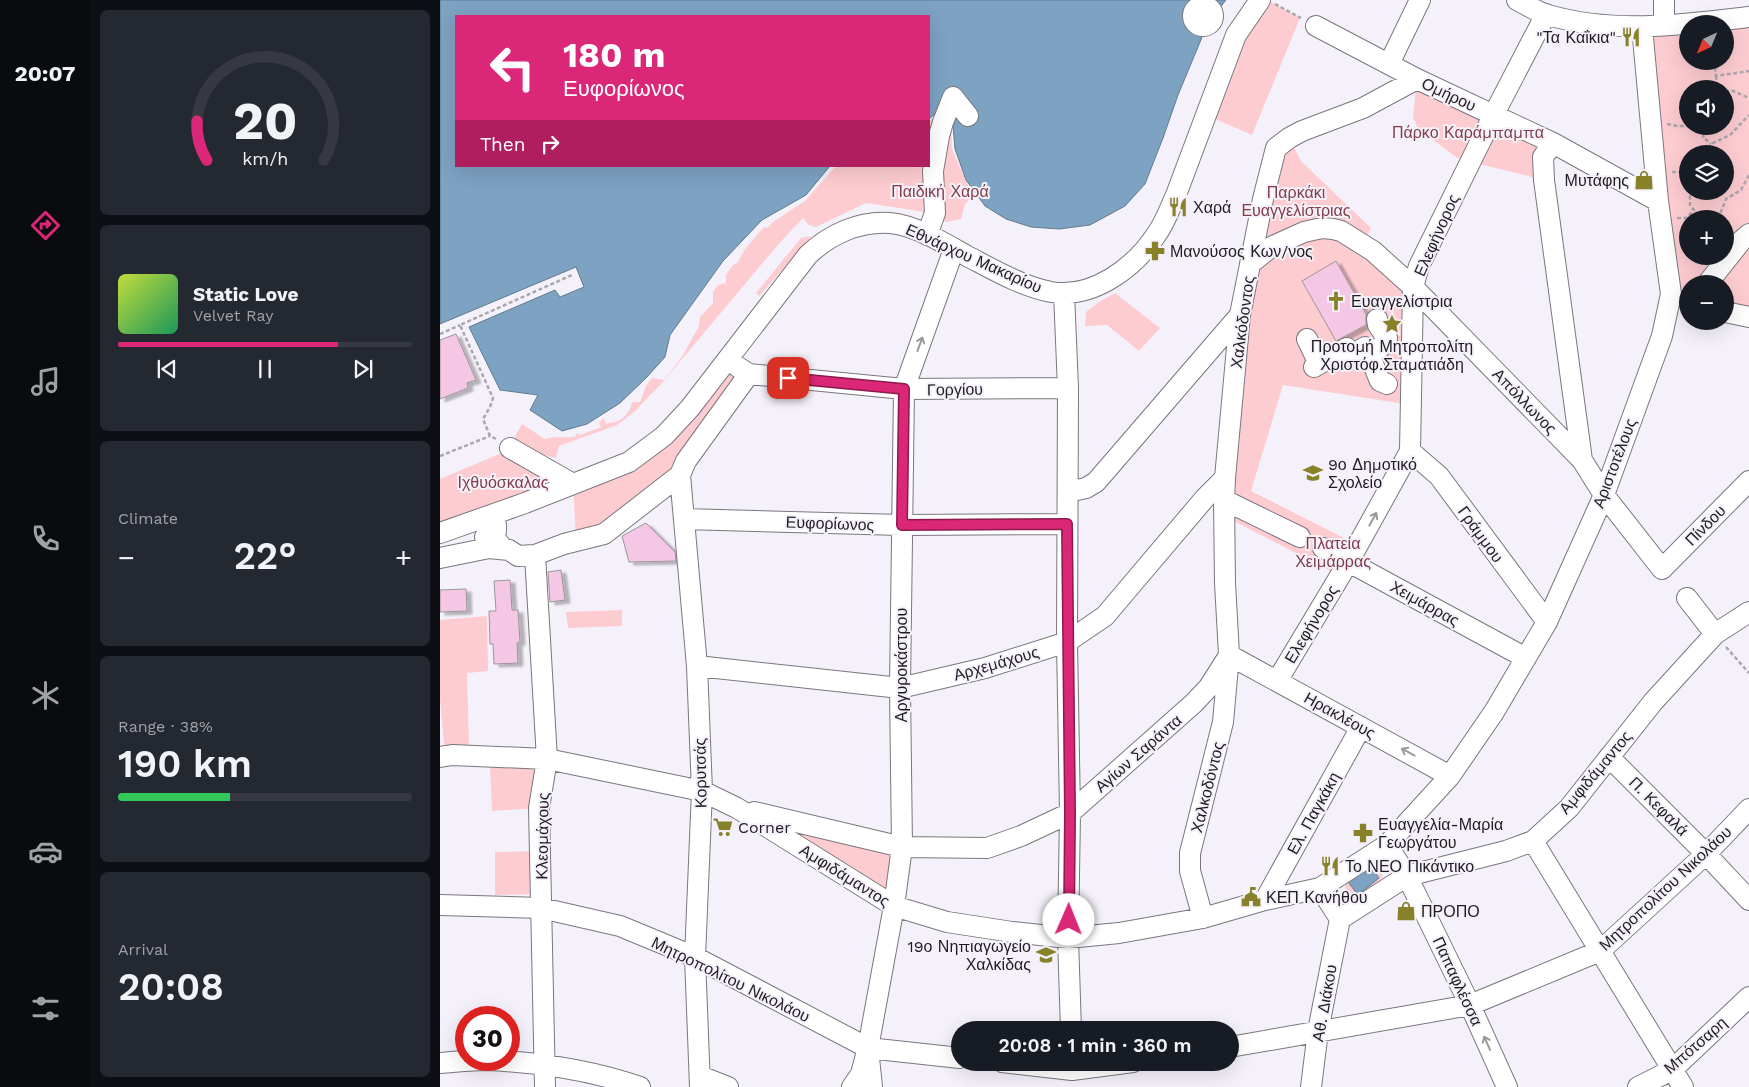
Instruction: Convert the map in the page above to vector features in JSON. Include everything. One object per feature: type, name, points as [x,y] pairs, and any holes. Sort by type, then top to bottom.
[{"type":"street","name":"Εθνάρχου Μακαρίου","points":[[728,360],[798,267],[819,245],[857,226],[891,223],[927,235],[1026,285],[1051,292],[1082,291],[1118,275],[1139,256],[1157,234],[1176,195],[1236,35],[1260,0]]},
{"type":"street","points":[[1389,64],[1420,0]]},
{"type":"street","points":[[1517,0],[1546,14],[1598,25],[1642,27],[1749,17]]},
{"type":"street","points":[[1664,25],[1669,1]]},
{"type":"street","name":"Ελεφήνορος","points":[[1277,681],[1349,561],[1410,451],[1398,384],[1395,313],[1413,287],[1419,266],[1546,14]]},
{"type":"street","points":[[1212,21],[1236,35]]},
{"type":"street","name":"Ομήρου","points":[[1316,26],[1418,79],[1553,144],[1659,208]]},
{"type":"street","name":"Αριστοτέλους","points":[[1320,888],[1387,845],[1450,776],[1494,712],[1547,622],[1604,495],[1662,336],[1679,297],[1659,208],[1642,27]]},
{"type":"street","name":"Χαλκόδοντος","points":[[1229,655],[1225,583],[1224,500],[1240,315],[1263,199],[1276,148],[1302,131],[1363,108],[1418,79]]},
{"type":"street","points":[[927,235],[935,213],[933,171],[939,136],[942,122],[953,97],[968,116]]},
{"type":"street","points":[[1553,144],[1543,157],[1544,180],[1582,460]]},
{"type":"street","name":"Απόλλωνος","points":[[1250,264],[1271,247],[1288,238],[1322,228],[1332,228],[1350,235],[1373,251],[1413,287],[1582,460],[1604,495],[1662,569]]},
{"type":"street","points":[[1714,275],[1749,234]]},
{"type":"street","name":"Αργυροκάστρου","points":[[872,1087],[868,1048],[894,906],[902,848],[900,688],[904,389],[954,249]]},
{"type":"street","points":[[1064,293],[1068,388],[1067,642],[1070,813],[1068,938],[1071,1021]]},
{"type":"street","points":[[1369,354],[1381,347],[1387,338],[1378,325],[1395,313]]},
{"type":"street","points":[[1734,314],[1749,317]]},
{"type":"street","points":[[1068,492],[1086,488],[1096,482],[1240,315]]},
{"type":"street","points":[[1307,340],[1317,366],[1347,348],[1351,356],[1365,348],[1380,381],[1398,384]]},
{"type":"street","points":[[440,534],[629,462],[664,436],[690,408],[728,360]]},
{"type":"street","name":"Γοργίου","points":[[728,360],[749,374],[904,389],[1068,388]]},
{"type":"street","points":[[440,558],[489,548],[509,550],[518,556],[535,555],[564,544],[604,534],[683,468],[749,374]]},
{"type":"street","points":[[510,448],[573,484]]},
{"type":"street","name":"Γράμμου","points":[[1410,451],[1439,476],[1547,622]]},
{"type":"street","name":"Κορυτσάς","points":[[683,468],[684,519],[697,666],[702,791],[695,957],[700,1082]]},
{"type":"street","name":"Αρχεμάχους","points":[[697,666],[900,688],[985,668],[1067,642],[1105,616],[1205,498],[1225,478]]},
{"type":"street","name":"Πίνδου","points":[[1662,569],[1749,481]]},
{"type":"street","name":"Χειμάρρας","points":[[1224,500],[1300,537],[1298,543],[1320,554],[1323,548],[1349,561],[1526,658]]},
{"type":"street","points":[[486,518],[489,526],[496,526],[496,531],[485,536],[487,540],[498,542],[504,550]]},
{"type":"street","name":"Ευφορίωνος","points":[[684,519],[902,525],[1067,524]]},
{"type":"street","name":"Κλεομάχους","points":[[535,555],[547,759],[539,808],[545,1087]]},
{"type":"street","points":[[1688,598],[1715,634]]},
{"type":"street","name":"Αμφιδάμαντος","points":[[1340,919],[1408,876],[1506,851],[1533,840],[1569,808],[1652,702],[1715,634],[1749,612]]},
{"type":"street","name":"Ηρακλέους","points":[[1229,655],[1450,776]]},
{"type":"street","name":"Αγίων Σαράντα","points":[[738,808],[902,848],[987,848],[1021,836],[1070,813],[1194,703],[1209,687],[1229,655]]},
{"type":"street","name":"Χαλκοδόντος","points":[[1203,918],[1190,872],[1190,853],[1223,722],[1229,655]]},
{"type":"street","name":"Ελ. Παγκάκη","points":[[1265,900],[1361,727]]},
{"type":"street","name":"Αμφιδάμαντος","points":[[440,757],[452,755],[547,759],[702,791],[738,808],[894,906],[948,922],[1012,932],[1068,938],[1119,933],[1203,918],[1265,900],[1320,888]]},
{"type":"street","name":"Π. Κεφαλά","points":[[1609,757],[1749,900]]},
{"type":"street","name":"Μητροπολίτου Νικολάου","points":[[1239,1045],[1470,1005],[1600,951],[1706,854],[1749,810]]},
{"type":"street","points":[[1533,840],[1683,1087]]},
{"type":"street","name":"Παπαφλέσσα","points":[[1387,845],[1408,876],[1507,1087]]},
{"type":"street","points":[[1320,888],[1340,919]]},
{"type":"street","name":"Μητροπολίτου Νικολάου","points":[[440,905],[541,908],[620,926],[695,957],[868,1048],[951,1057]]},
{"type":"street","name":"Αθ. Διάκου","points":[[1311,1087],[1318,1031],[1340,919]]},
{"type":"street","name":"Μπότσαρη","points":[[1638,1087],[1672,1070],[1749,997]]},
{"type":"street","points":[[852,1087],[861,1074],[868,1048]]},
{"type":"street","points":[[440,1063],[484,1060],[544,1065],[620,1080],[640,1087]]},
{"type":"street","points":[[1059,1071],[1072,1073]]},
{"type":"street","points":[[700,1082],[728,1087]]},
{"type":"path","points":[[1267,0],[1316,26]]},
{"type":"path","points":[[1715,70],[1717,80]]},
{"type":"path","points":[[1716,76],[1749,71]]},
{"type":"path","points":[[1734,91],[1749,98]]},
{"type":"path","points":[[1704,135],[1703,138],[1711,144],[1730,135],[1749,115]]},
{"type":"path","points":[[1651,121],[1679,126]]},
{"type":"path","points":[[1722,210],[1726,199],[1741,190],[1749,175]]},
{"type":"path","points":[[1659,208],[1679,218]]},
{"type":"path","points":[[440,334],[572,275]]},
{"type":"path","points":[[460,325],[493,398],[490,408],[483,419],[490,436],[510,448]]},
{"type":"path","points":[[440,456],[490,436]]},
{"type":"path","points":[[1715,634],[1749,673]]},
{"type":"green space","points":[[1267,0],[1300,18],[1252,135],[1206,115],[1236,35]]},
{"type":"green space","points":[[1749,17],[1749,317],[1734,314],[1734,275],[1679,275],[1679,297],[1671,294],[1642,27],[1679,24],[1679,70],[1734,70],[1734,18]]},
{"type":"green space","name":"Πάρκο Καράμπαμπα","points":[[1417,79],[1553,143],[1544,180],[1456,157],[1418,129],[1413,117]]},
{"type":"green space","name":"Παιδική Χαρά","points":[[939,114],[951,121],[952,149],[973,196],[965,204],[961,219],[947,222],[919,211],[866,203],[816,227],[809,225],[803,218],[776,247],[662,383],[634,412],[617,425],[559,446],[556,458],[532,452],[512,442],[522,424],[545,439],[575,437],[577,433],[580,435],[601,427],[599,422],[604,418],[606,424],[623,418],[632,402],[640,402],[646,386],[652,378],[664,380],[682,357],[699,326],[700,317],[713,303],[713,292],[718,285],[726,283],[726,275],[732,266],[738,262],[745,249],[764,227],[767,228],[805,201],[835,167],[930,167],[930,120]]},
{"type":"green space","points":[[1289,138],[1301,161],[1371,228],[1363,244],[1413,287],[1411,405],[1283,385],[1251,491],[1358,545],[1340,576],[1224,516],[1240,315]]},
{"type":"green space","points":[[810,236],[809,240],[759,296],[756,293],[801,238]]},
{"type":"green space","points":[[1115,293],[1160,328],[1139,351],[1107,325],[1085,326],[1086,312]]},
{"type":"green space","name":"Ιχθυόσκαλας","points":[[728,360],[749,374],[680,475],[576,541],[573,485],[440,533],[440,479],[499,454],[518,453],[573,484],[629,462]]},
{"type":"green space","points":[[622,610],[622,626],[568,628],[566,612]]},
{"type":"green space","points":[[487,616],[488,671],[467,673],[469,745],[444,745],[440,698],[440,620]]},
{"type":"green space","points":[[547,759],[539,808],[492,811],[490,766]]},
{"type":"green space","points":[[737,808],[902,847],[894,906]]},
{"type":"green space","points":[[540,851],[541,894],[495,895],[495,852]]},
{"type":"green space","points":[[1376,862],[1383,871],[1382,878],[1361,896],[1349,895],[1345,889],[1345,881]]},
{"type":"water","points":[[440,0],[1226,0],[1218,10],[1204,2],[1192,7],[1190,11],[1191,19],[1205,30],[1178,95],[1145,184],[1125,206],[1090,225],[1059,229],[1031,227],[1006,219],[985,206],[966,180],[955,149],[953,125],[960,111],[958,91],[946,89],[936,113],[930,118],[930,15],[455,15],[455,167],[829,167],[806,195],[762,220],[723,261],[670,335],[665,357],[620,403],[587,424],[562,431],[530,410],[538,395],[500,390],[469,327],[555,290],[560,297],[584,287],[576,267],[440,324]]},
{"type":"water","points":[[1369,865],[1379,878],[1358,895],[1348,882]]},
{"type":"building","name":"Ευαγγελίστρια","points":[[1336,261],[1366,314],[1366,325],[1336,341],[1302,281]]},
{"type":"building","points":[[456,334],[476,380],[467,383],[468,388],[440,399],[440,340]]},
{"type":"building","points":[[646,523],[675,552],[676,561],[629,562],[622,536]]},
{"type":"building","points":[[561,570],[565,600],[550,602],[548,572]]},
{"type":"building","points":[[510,580],[512,610],[518,610],[520,642],[517,643],[518,663],[494,664],[493,644],[490,644],[489,611],[496,611],[494,581]]},
{"type":"building","points":[[466,589],[467,611],[440,612],[440,590]]},
{"type":"place","name":"\"Τα Καΐκια\"","points":[[1631,37]]},
{"type":"place","name":"Μυτάφης","points":[[1644,180]]},
{"type":"place","name":"Χαρά","points":[[1178,207]]},
{"type":"place","name":"Μανούσος Κων/νος","points":[[1155,251]]},
{"type":"place","name":"Ευαγγελίστρια","points":[[1336,301]]},
{"type":"place","name":"Προτομή Μητροπολίτη Χριστόφ.Σταματιάδη","points":[[1392,324]]},
{"type":"place","name":"9ο Δημοτικό Σχολείο","points":[[1313,473]]},
{"type":"place","name":"Corner","points":[[723,827]]},
{"type":"place","name":"Ευαγγελία-Μαρία Γεωργάτου","points":[[1363,833]]},
{"type":"place","name":"Το ΝΕΟ Πικάντικο","points":[[1330,866]]},
{"type":"place","name":"ΚΕΠ Κανήθου","points":[[1251,897]]},
{"type":"place","name":"ΠΡΟΠΟ","points":[[1406,911]]},
{"type":"place","name":"19ο Νηπιαγωγείο Χαλκίδας","points":[[1046,955]]},
{"type":"route","points":[[788,378],[904,389],[902,525],[1067,524],[1070,813],[1069,920]]},
{"type":"park label","name":"Παρκάκι Ευαγγελίστριας","points":[[1296,201]]},
{"type":"park label","name":"Πλατεία Χειμάρρας","points":[[1333,552]]}]
